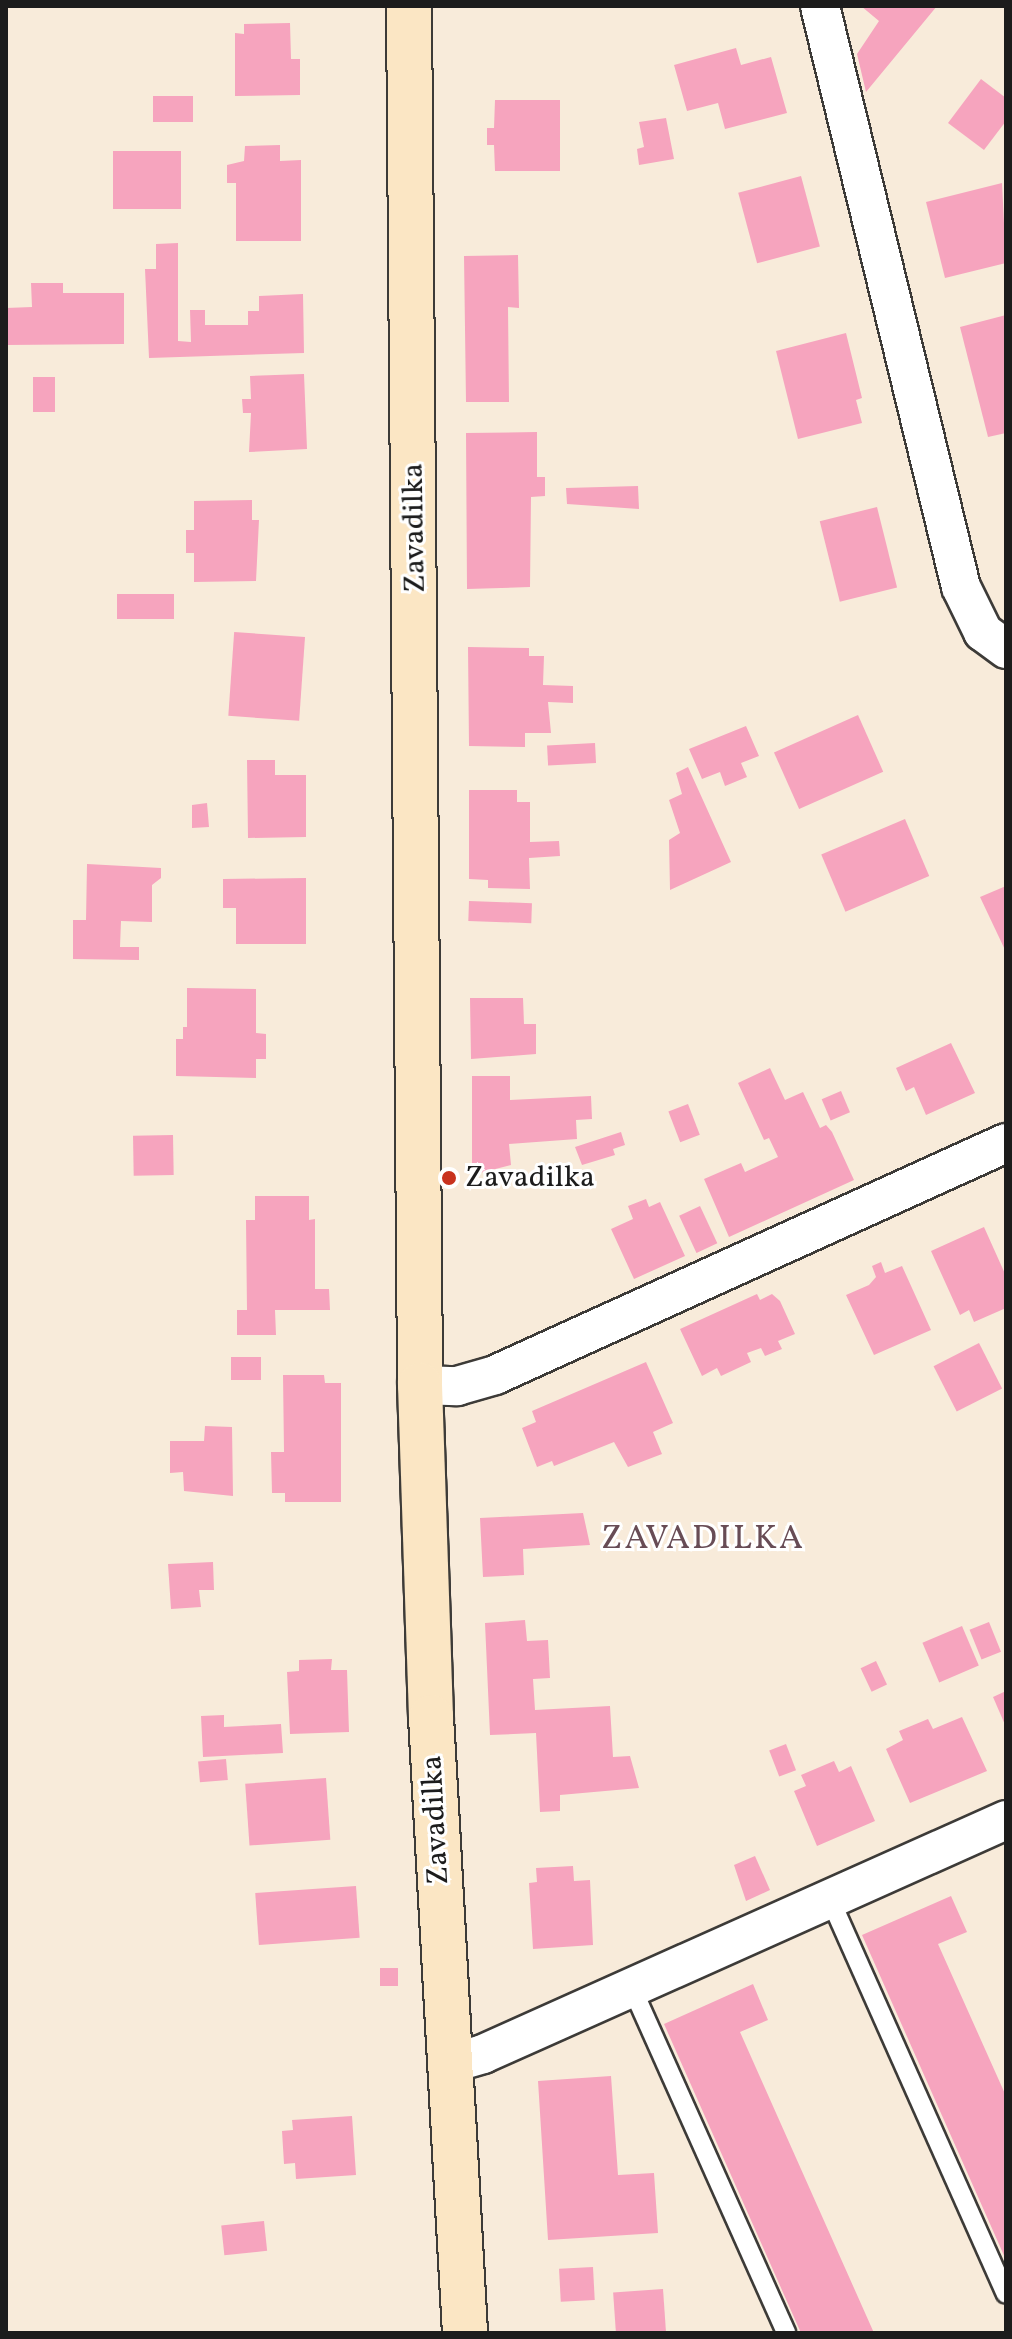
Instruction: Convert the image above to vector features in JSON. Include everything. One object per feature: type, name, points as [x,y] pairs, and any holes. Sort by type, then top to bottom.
[{"type":"street","name":"Zavadilka","points":[[409,6],[420,1385],[449,2064],[465,2333]]},
{"type":"street","points":[[820,6],[961,587],[983,632],[1006,649]]},
{"type":"street","points":[[420,1385],[457,1386],[495,1375],[1006,1143]]},
{"type":"street","points":[[449,2064],[483,2054],[1006,1820]]},
{"type":"lane","points":[[830,1899],[1006,2294]]},
{"type":"lane","points":[[632,1988],[786,2333]]},
{"type":"building","points":[[861,6],[937,6],[866,92],[857,54],[879,21]]},
{"type":"building","points":[[290,23],[291,59],[300,59],[300,95],[235,96],[235,33],[244,34],[244,24]]},
{"type":"building","points":[[736,48],[741,65],[771,57],[787,113],[725,129],[718,103],[687,111],[674,65]]},
{"type":"building","points":[[981,79],[1006,98],[1006,121],[984,150],[948,123]]},
{"type":"building","points":[[153,96],[193,96],[193,122],[153,122]]},
{"type":"building","points":[[495,100],[560,100],[560,171],[495,171],[494,145],[487,145],[487,128],[494,128]]},
{"type":"building","points":[[666,118],[674,159],[639,165],[637,149],[644,147],[639,122]]},
{"type":"building","points":[[280,145],[280,161],[301,160],[301,241],[236,241],[236,183],[227,183],[227,165],[244,161],[245,146]]},
{"type":"building","points":[[113,151],[181,151],[181,209],[113,209]]},
{"type":"building","points":[[801,176],[820,247],[757,263],[738,193]]},
{"type":"building","points":[[1002,183],[1006,263],[945,278],[926,202]]},
{"type":"building","points":[[178,243],[178,341],[191,342],[190,310],[205,310],[205,325],[248,325],[248,311],[259,311],[259,296],[303,294],[304,353],[149,358],[145,269],[156,269],[156,244]]},
{"type":"building","points":[[518,255],[519,308],[508,307],[509,402],[466,402],[464,256]]},
{"type":"building","points":[[31,283],[63,283],[63,293],[124,293],[124,344],[6,345],[6,308],[32,307]]},
{"type":"building","points":[[1006,315],[1006,433],[988,437],[960,327]]},
{"type":"building","points":[[846,333],[862,398],[856,400],[862,423],[798,439],[776,351]]},
{"type":"building","points":[[304,374],[307,449],[249,452],[251,413],[243,413],[242,399],[251,399],[250,376]]},
{"type":"building","points":[[33,377],[55,377],[55,412],[33,412]]},
{"type":"building","points":[[537,432],[537,477],[545,477],[545,496],[531,497],[530,587],[467,589],[466,433]]},
{"type":"building","points":[[638,486],[639,509],[567,504],[566,488]]},
{"type":"building","points":[[252,500],[252,520],[259,520],[256,581],[194,582],[194,553],[186,553],[186,530],[194,530],[194,501]]},
{"type":"building","points":[[877,507],[897,588],[840,602],[820,521]]},
{"type":"building","points":[[117,594],[174,594],[174,619],[117,619]]},
{"type":"building","points":[[234,632],[305,637],[299,721],[228,716]]},
{"type":"building","points":[[468,647],[529,648],[529,656],[544,656],[543,685],[573,686],[573,703],[548,702],[551,733],[525,733],[525,747],[469,746]]},
{"type":"building","points":[[858,715],[883,772],[799,809],[774,752]]},
{"type":"building","points":[[746,726],[759,756],[741,763],[747,777],[725,786],[720,772],[702,779],[689,749]]},
{"type":"building","points":[[595,743],[596,763],[548,765],[547,746]]},
{"type":"building","points":[[247,760],[275,760],[275,775],[306,775],[306,837],[248,838]]},
{"type":"building","points":[[688,767],[731,862],[670,890],[669,840],[680,833],[669,800],[682,794],[676,773]]},
{"type":"building","points":[[469,790],[517,790],[517,802],[530,802],[530,842],[559,841],[560,856],[529,858],[530,889],[488,888],[488,880],[469,879]]},
{"type":"building","points":[[207,803],[209,827],[192,828],[192,805]]},
{"type":"building","points":[[905,819],[929,876],[845,912],[821,855]]},
{"type":"building","points":[[87,864],[161,868],[161,878],[152,885],[152,922],[121,921],[120,947],[139,947],[139,960],[73,959],[73,920],[86,920]]},
{"type":"building","points":[[306,878],[306,944],[236,944],[236,908],[223,908],[223,879]]},
{"type":"building","points":[[1006,886],[1006,952],[980,897]]},
{"type":"building","points":[[469,901],[532,903],[531,923],[468,921]]},
{"type":"building","points":[[187,988],[256,989],[256,1033],[266,1034],[266,1059],[256,1059],[256,1078],[176,1076],[176,1039],[183,1039],[183,1027],[187,1027]]},
{"type":"building","points":[[470,998],[523,998],[524,1024],[536,1024],[536,1054],[471,1059]]},
{"type":"building","points":[[951,1043],[975,1093],[926,1115],[914,1087],[906,1091],[896,1068]]},
{"type":"building","points":[[770,1068],[785,1100],[803,1092],[820,1128],[826,1125],[832,1132],[854,1180],[729,1237],[704,1179],[741,1163],[745,1172],[778,1157],[769,1138],[764,1140],[738,1083]]},
{"type":"building","points":[[472,1076],[510,1076],[510,1100],[591,1096],[592,1119],[576,1120],[577,1139],[509,1144],[511,1165],[472,1175]]},
{"type":"building","points":[[841,1091],[850,1112],[831,1120],[822,1099]]},
{"type":"building","points":[[688,1104],[700,1135],[680,1142],[668,1112]]},
{"type":"building","points":[[621,1132],[625,1145],[613,1149],[615,1155],[582,1165],[575,1147]]},
{"type":"building","points":[[173,1135],[174,1175],[134,1176],[133,1136]]},
{"type":"building","points":[[255,1196],[309,1196],[309,1220],[315,1219],[315,1289],[329,1289],[330,1310],[275,1310],[276,1335],[237,1335],[237,1310],[247,1310],[246,1220],[255,1220]]},
{"type":"building","points":[[646,1199],[649,1207],[660,1202],[685,1256],[634,1279],[611,1229],[633,1219],[628,1206]]},
{"type":"building","points":[[700,1206],[717,1243],[696,1253],[679,1216]]},
{"type":"building","points":[[984,1227],[1006,1276],[1006,1308],[974,1322],[969,1310],[960,1315],[931,1251]]},
{"type":"building","points":[[881,1262],[885,1273],[902,1266],[931,1330],[874,1355],[846,1295],[869,1285],[876,1277],[872,1266]]},
{"type":"building","points":[[757,1294],[760,1300],[772,1294],[780,1301],[795,1334],[778,1341],[782,1349],[765,1356],[761,1348],[747,1353],[751,1362],[721,1376],[717,1368],[702,1376],[680,1329]]},
{"type":"building","points":[[979,1343],[1002,1388],[957,1412],[934,1366]]},
{"type":"building","points":[[231,1357],[261,1357],[261,1380],[231,1380]]},
{"type":"building","points":[[646,1362],[673,1423],[653,1432],[662,1454],[628,1467],[614,1442],[554,1466],[552,1461],[537,1467],[522,1428],[536,1422],[532,1411]]},
{"type":"building","points":[[283,1375],[324,1375],[325,1383],[341,1383],[341,1502],[285,1502],[285,1493],[272,1493],[271,1452],[284,1452]]},
{"type":"building","points":[[205,1426],[232,1427],[233,1496],[184,1491],[183,1472],[170,1473],[170,1441],[204,1441]]},
{"type":"building","points":[[583,1513],[590,1545],[523,1549],[524,1575],[483,1577],[480,1518]]},
{"type":"building","points":[[213,1562],[214,1590],[199,1590],[201,1607],[171,1609],[168,1564]]},
{"type":"building","points":[[525,1620],[527,1641],[548,1640],[550,1678],[533,1679],[535,1710],[610,1706],[613,1757],[630,1756],[639,1788],[560,1795],[560,1811],[540,1812],[536,1733],[490,1735],[485,1623]]},
{"type":"building","points":[[989,1622],[1001,1652],[982,1660],[970,1630]]},
{"type":"building","points":[[962,1626],[979,1666],[939,1682],[922,1643]]},
{"type":"building","points":[[332,1659],[331,1670],[347,1670],[349,1732],[290,1734],[287,1672],[299,1671],[299,1660]]},
{"type":"building","points":[[876,1661],[887,1685],[872,1692],[861,1668]]},
{"type":"building","points":[[1006,1691],[1006,1727],[993,1697]]},
{"type":"building","points":[[224,1715],[224,1727],[281,1724],[283,1753],[203,1757],[201,1716]]},
{"type":"building","points":[[962,1717],[987,1771],[910,1803],[886,1749],[903,1740],[899,1731],[928,1719],[933,1729]]},
{"type":"building","points":[[786,1744],[796,1770],[779,1777],[769,1750]]},
{"type":"building","points":[[226,1759],[228,1780],[200,1782],[198,1761]]},
{"type":"building","points":[[834,1761],[839,1772],[851,1766],[875,1821],[817,1846],[794,1791],[806,1786],[801,1775]]},
{"type":"building","points":[[326,1778],[330,1840],[250,1845],[245,1784]]},
{"type":"building","points":[[755,1856],[770,1890],[746,1901],[734,1865]]},
{"type":"building","points":[[573,1866],[574,1881],[590,1880],[593,1945],[533,1949],[529,1883],[537,1882],[536,1868]]},
{"type":"building","points":[[356,1886],[360,1938],[259,1945],[255,1893]]},
{"type":"building","points":[[951,1896],[967,1932],[938,1944],[1006,2096],[1006,2260],[862,1935]]},
{"type":"building","points":[[380,1968],[398,1968],[398,1986],[380,1986]]},
{"type":"building","points":[[753,1984],[768,2020],[740,2032],[874,2333],[801,2333],[664,2024]]},
{"type":"building","points":[[611,2076],[618,2175],[654,2173],[658,2233],[548,2240],[538,2081]]},
{"type":"building","points":[[352,2116],[356,2175],[296,2179],[295,2163],[284,2164],[282,2131],[293,2130],[292,2120]]},
{"type":"building","points":[[264,2221],[267,2251],[224,2255],[221,2225]]},
{"type":"building","points":[[593,2267],[595,2300],[561,2302],[559,2269]]},
{"type":"building","points":[[663,2289],[666,2333],[616,2333],[613,2292]]},
{"type":"place","name":"Zavadilka","points":[[449,1178]]},
{"type":"district","name":"ZAVADILKA","points":[[703,1540]]}]
